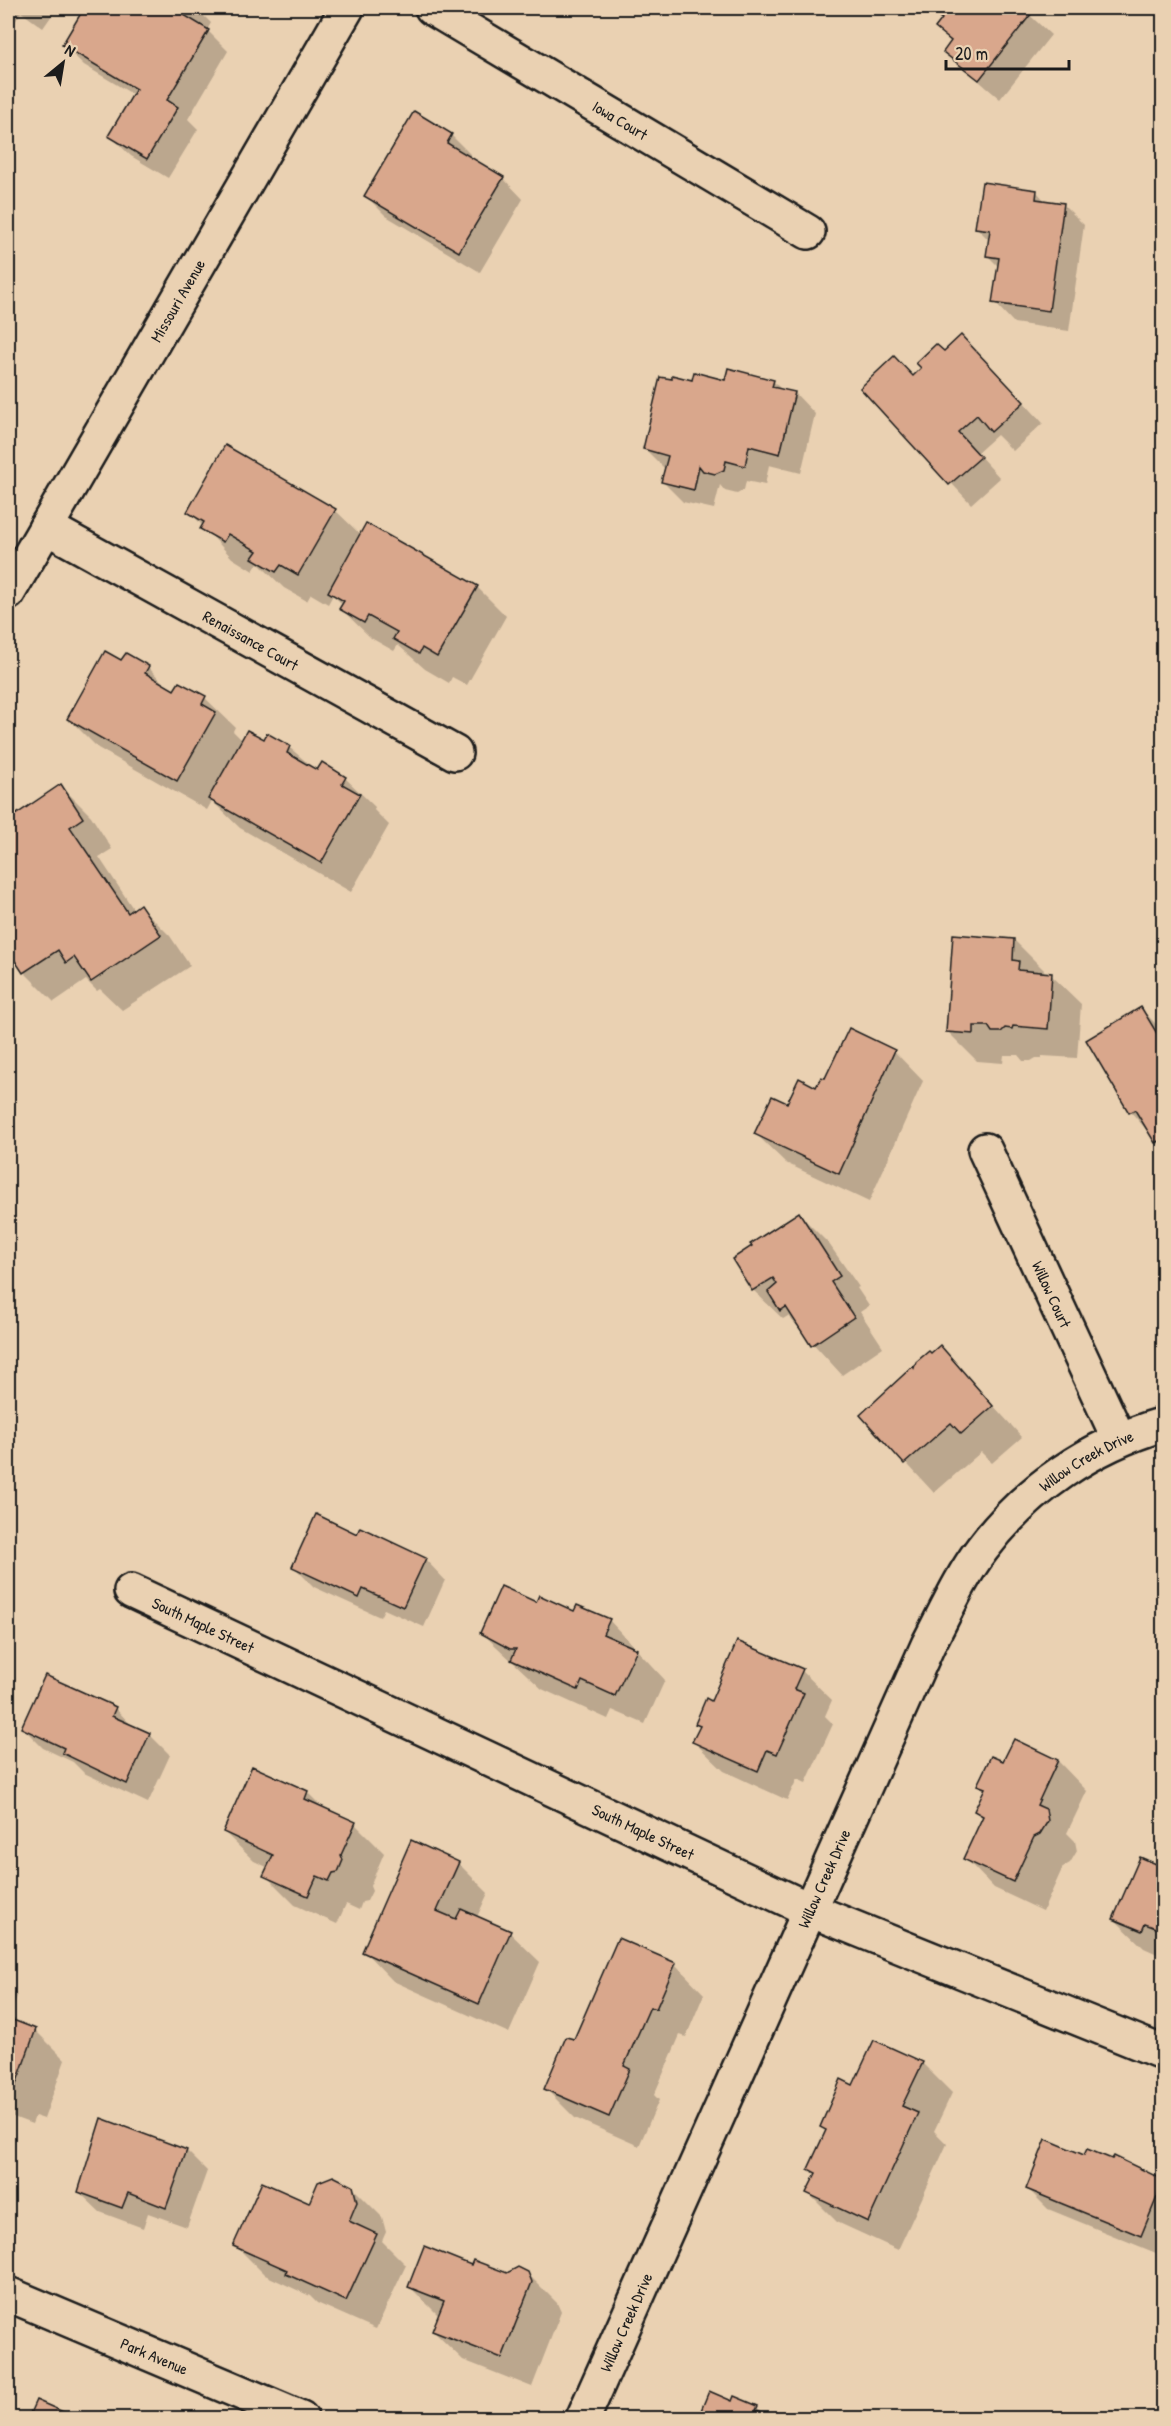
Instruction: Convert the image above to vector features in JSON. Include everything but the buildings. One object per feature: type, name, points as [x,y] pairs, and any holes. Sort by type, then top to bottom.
[{"type":"street","name":"Missouri Avenue","points":[[8,593],[347,8]]},
{"type":"street","name":"Iowa Court","points":[[432,8],[808,232]]},
{"type":"street","name":"Renaissance Court","points":[[46,527],[455,753]]},
{"type":"street","name":"Willow Court","points":[[985,1150],[1119,1439]]},
{"type":"street","name":"Willow Creek Drive","points":[[583,2418],[928,1645],[981,1551],[1013,1511],[1053,1478],[1096,1449],[1164,1424]]},
{"type":"street","name":"South Maple Street","points":[[130,1591],[810,1910],[1164,2053]]},
{"type":"street","name":"Park Avenue","points":[[8,2294],[300,2418]]}]
